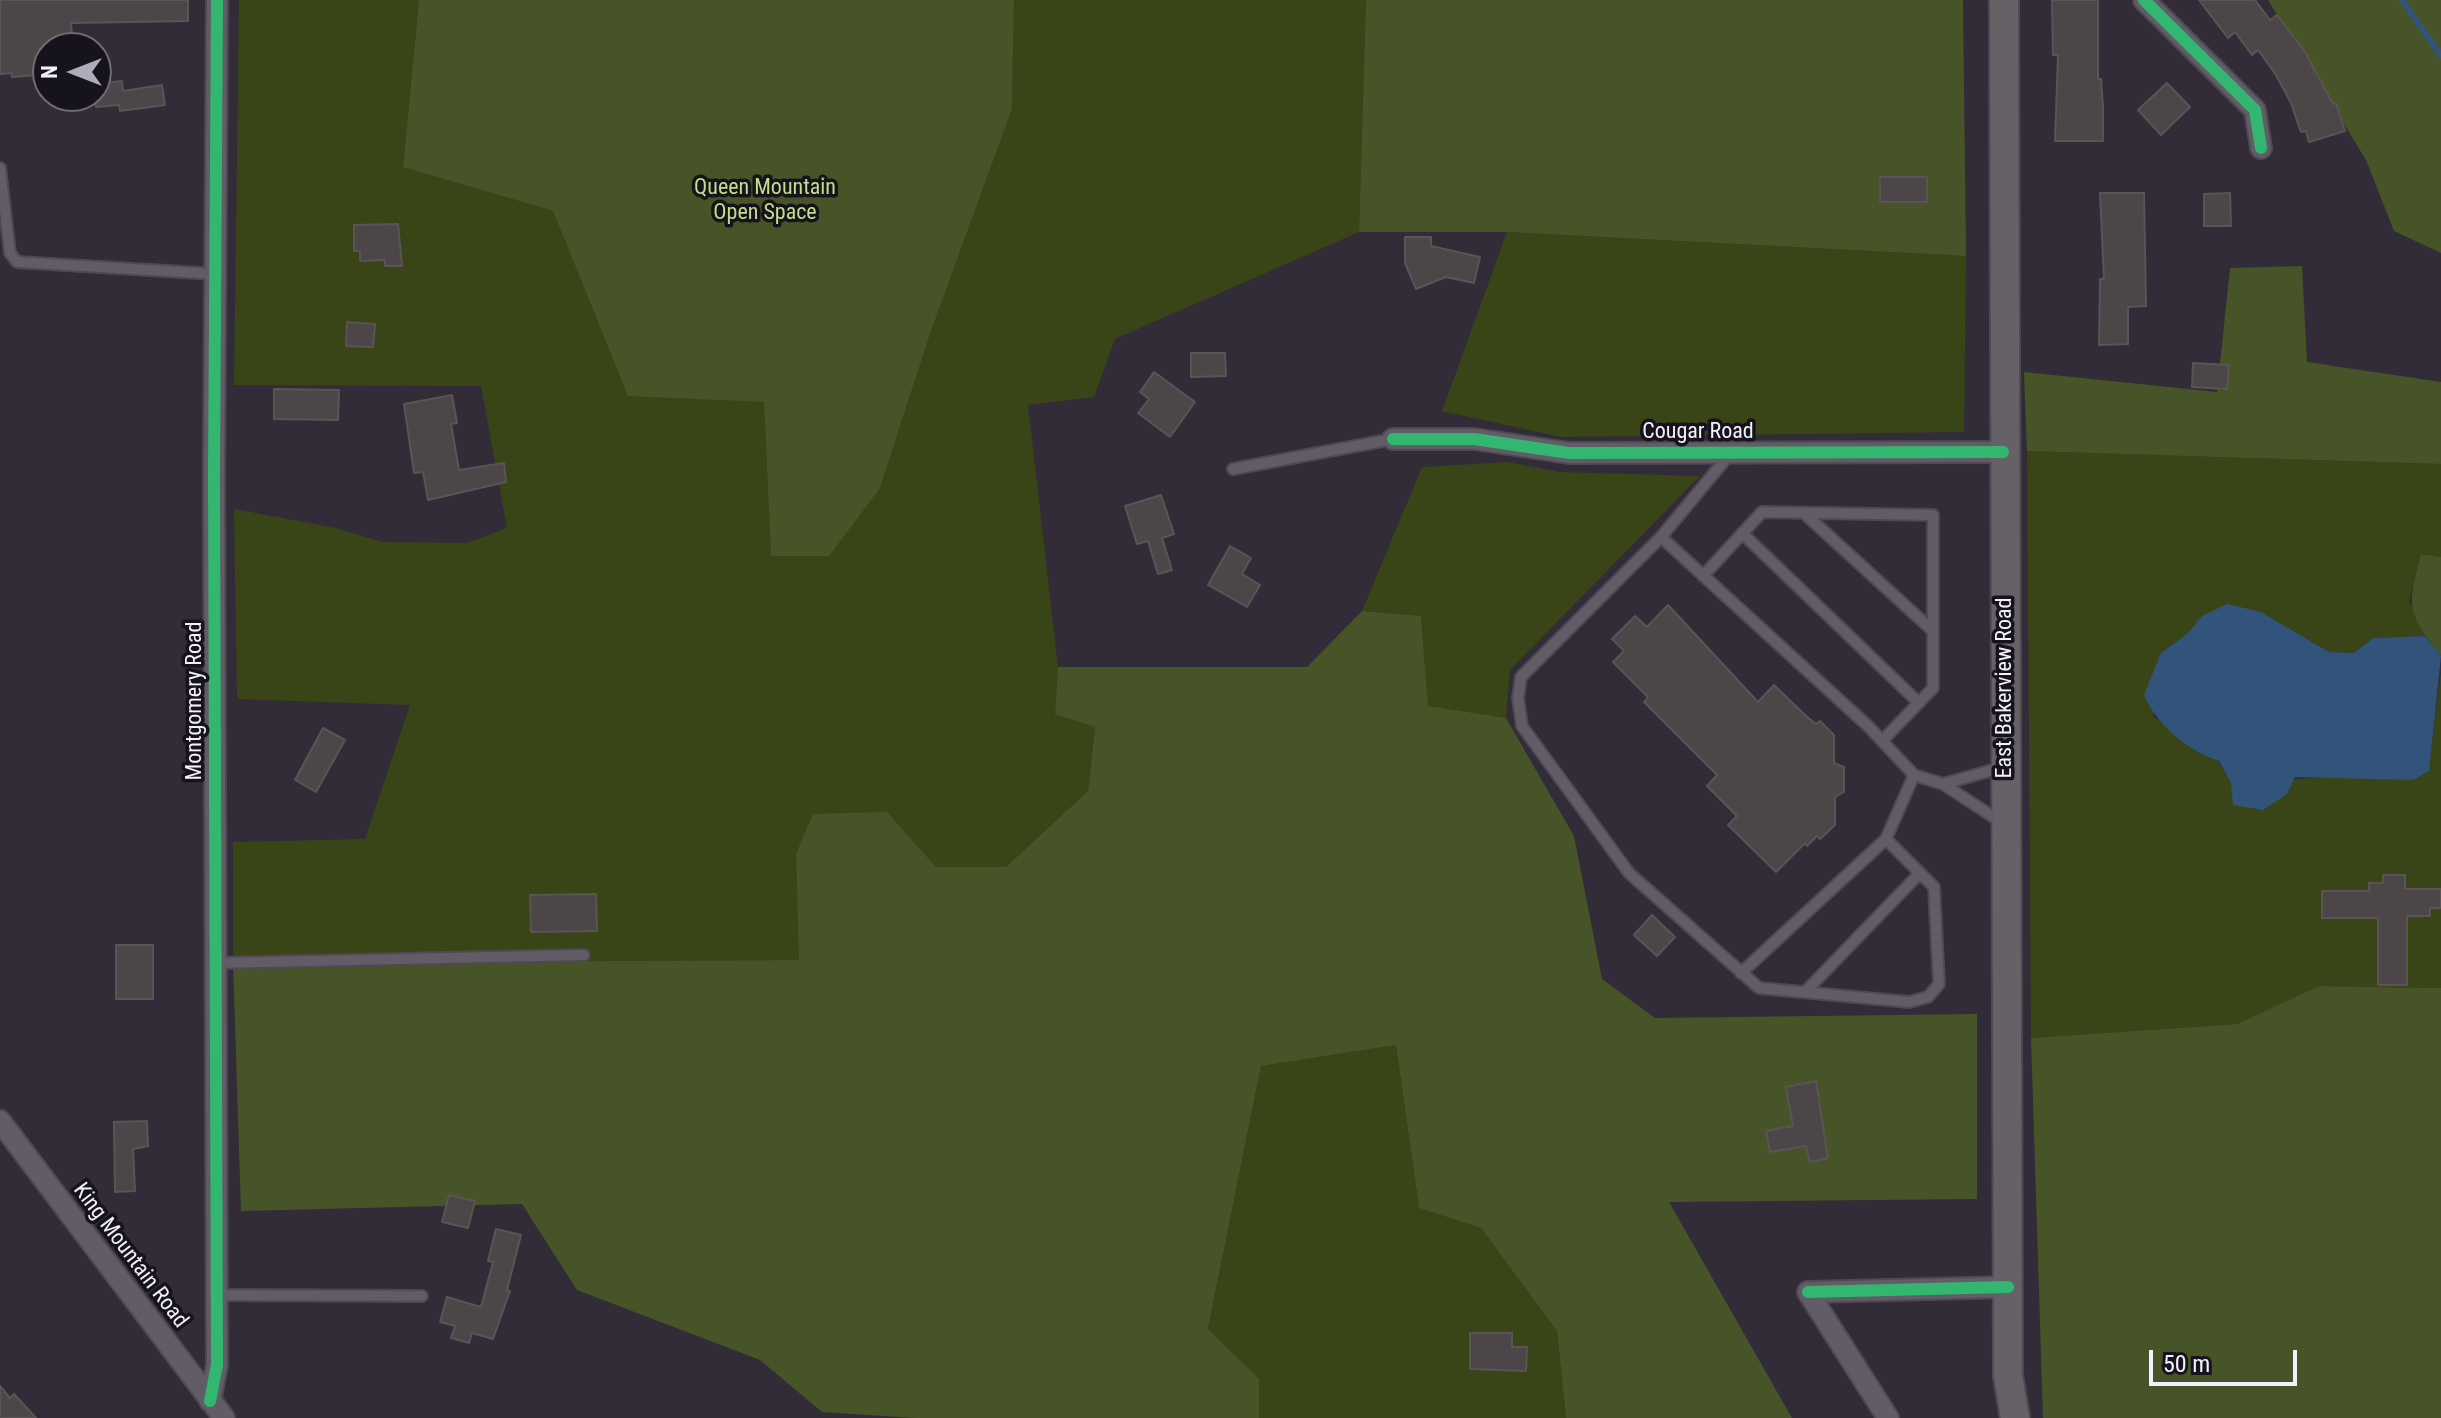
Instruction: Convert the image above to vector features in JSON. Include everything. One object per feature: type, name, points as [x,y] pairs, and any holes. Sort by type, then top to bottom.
[{"type":"main road","name":"East Bakerview Road","points":[[2004,0],[2008,1376],[2015,1418]]},
{"type":"main road","name":"East Bakerview Road","points":[[2000,1418],[2008,1376]]},
{"type":"street","name":"Montgomery Road","points":[[210,1401],[217,1365],[217,0]]},
{"type":"street","points":[[2144,0],[2255,110],[2261,148]]},
{"type":"street","name":"Cougar Road","points":[[1393,439],[1474,439],[1569,453],[2003,452]]},
{"type":"street","name":"King Mountain Road","points":[[0,1121],[224,1418]]},
{"type":"street","points":[[1888,1418],[1808,1292],[2008,1287]]},
{"type":"lane","points":[[0,168],[10,253],[17,262],[216,274]]},
{"type":"lane","points":[[1233,469],[1393,439]]},
{"type":"lane","points":[[1732,452],[1661,537],[1521,677],[1518,698],[1522,726],[1629,873],[1759,988],[1909,1002],[1928,997],[1939,984],[1934,887],[1886,839]]},
{"type":"lane","points":[[1703,576],[1762,512],[1933,515],[1933,688],[1882,741]]},
{"type":"lane","points":[[1805,514],[1933,631]]},
{"type":"lane","points":[[1742,533],[1919,703]]},
{"type":"lane","points":[[1661,537],[1882,741],[1914,775],[1943,784],[2006,826]]},
{"type":"lane","points":[[1943,784],[2005,766]]},
{"type":"lane","points":[[1741,973],[1886,839],[1914,775]]},
{"type":"lane","points":[[1805,992],[1920,873]]},
{"type":"lane","points":[[216,963],[584,955]]},
{"type":"lane","points":[[217,1295],[422,1296]]},
{"type":"green space","points":[[239,0],[419,0],[403,167],[553,211],[628,395],[764,402],[771,556],[880,488],[931,331],[1012,109],[1014,0],[1366,0],[1359,232],[1115,339],[1094,397],[1028,405],[1058,667],[1055,713],[1095,727],[1088,791],[1006,867],[936,867],[886,812],[796,854],[800,960],[233,963],[233,842],[365,839],[410,705],[237,699],[234,509],[336,528],[382,542],[467,543],[507,528],[481,386],[234,385]]},
{"type":"green space","name":"Queen Mountain Open Space","points":[[419,0],[1014,0],[1012,109],[931,331],[880,488],[829,556],[771,556],[764,402],[628,396],[553,211],[403,167]]},
{"type":"green space","points":[[1366,0],[1963,0],[1966,256],[1507,232],[1359,232]]},
{"type":"green space","points":[[2268,0],[2441,0],[2441,253],[2394,231],[2366,160]]},
{"type":"green space","points":[[1507,232],[1966,256],[1964,432],[1561,437],[1442,411]]},
{"type":"green space","points":[[2302,266],[2307,362],[2441,382],[2441,464],[2027,451],[2024,372],[2217,392],[2230,268]]},
{"type":"green space","points":[[2027,451],[2441,464],[2441,557],[2421,554],[2409,601],[2425,636],[2373,638],[2354,653],[2329,652],[2261,612],[2202,616],[2188,633],[2161,653],[2153,717],[2200,752],[2218,761],[2231,783],[2428,771],[2441,672],[2441,988],[2319,986],[2237,1024],[2031,1038]]},
{"type":"green space","points":[[1509,462],[1559,472],[1700,476],[1510,670],[1506,718],[1428,707],[1421,616],[1362,611],[1422,467]]},
{"type":"green space","points":[[2421,554],[2441,557],[2441,656],[2421,629],[2413,608],[2413,586]]},
{"type":"green space","points":[[1362,611],[1421,616],[1428,706],[1506,718],[1574,836],[1602,979],[1655,1018],[1977,1014],[1977,1199],[1669,1202],[1792,1418],[1566,1418],[1557,1331],[1481,1228],[1419,1208],[1396,1045],[1261,1066],[1208,1329],[1259,1379],[1259,1418],[914,1418],[822,1412],[760,1360],[577,1290],[522,1204],[241,1211],[233,963],[799,960],[796,854],[813,814],[887,812],[936,867],[1006,867],[1088,791],[1095,727],[1055,714],[1058,667],[1307,667]]},
{"type":"green space","points":[[2319,986],[2441,988],[2441,1418],[2043,1418],[2031,1038],[2237,1024]]},
{"type":"green space","points":[[1396,1045],[1419,1208],[1481,1228],[1557,1331],[1566,1418],[1259,1418],[1258,1379],[1208,1330],[1261,1066]]},
{"type":"water","points":[[2227,604],[2261,612],[2329,652],[2354,653],[2373,638],[2425,636],[2441,656],[2429,771],[2413,780],[2295,777],[2287,794],[2263,810],[2233,805],[2231,783],[2219,761],[2196,751],[2174,735],[2156,716],[2144,695],[2161,653],[2188,633],[2202,616]]},
{"type":"building","points":[[0,0],[188,0],[188,21],[71,23],[72,32],[32,32],[32,75],[12,77],[12,73],[0,74]]},
{"type":"building","points":[[2052,0],[2098,0],[2098,79],[2101,79],[2103,141],[2055,141],[2058,55],[2053,55]]},
{"type":"building","points":[[2199,0],[2255,0],[2270,20],[2277,15],[2305,52],[2333,104],[2336,103],[2345,131],[2309,142],[2306,131],[2301,132],[2291,103],[2276,75],[2258,50],[2252,55],[2235,32],[2228,38]]},
{"type":"building","points":[[122,81],[123,91],[162,85],[165,105],[120,111],[119,105],[112,106],[112,82]]},
{"type":"building","points":[[2167,83],[2190,107],[2161,135],[2138,110]]},
{"type":"building","points":[[1880,177],[1927,177],[1927,202],[1880,202]]},
{"type":"building","points":[[2100,193],[2144,193],[2146,306],[2128,307],[2128,344],[2099,345],[2100,279],[2104,279]]},
{"type":"building","points":[[2230,193],[2231,226],[2204,226],[2204,194]]},
{"type":"building","points":[[398,224],[402,266],[385,266],[385,260],[360,261],[360,251],[354,251],[354,225]]},
{"type":"building","points":[[1405,237],[1431,237],[1431,246],[1480,257],[1474,283],[1446,277],[1416,289],[1405,263]]},
{"type":"building","points":[[347,322],[375,324],[373,347],[346,346]]},
{"type":"building","points":[[1191,353],[1225,353],[1226,376],[1191,377]]},
{"type":"building","points":[[2193,363],[2229,365],[2227,389],[2192,387]]},
{"type":"building","points":[[1154,372],[1195,402],[1170,437],[1138,413],[1149,399],[1140,392]]},
{"type":"building","points":[[274,389],[339,390],[338,420],[274,419]]},
{"type":"building","points":[[452,395],[457,423],[451,424],[459,470],[504,463],[506,482],[428,500],[423,472],[414,473],[404,404]]},
{"type":"building","points":[[1161,495],[1174,534],[1162,538],[1172,570],[1158,574],[1148,541],[1137,544],[1125,506]]},
{"type":"building","points":[[1230,546],[1251,558],[1242,574],[1260,585],[1247,607],[1208,585]]},
{"type":"building","points":[[1668,605],[1758,702],[1774,685],[1806,716],[1816,724],[1820,721],[1834,735],[1834,763],[1844,767],[1844,792],[1835,797],[1835,825],[1820,839],[1817,836],[1807,846],[1805,843],[1776,872],[1728,825],[1737,816],[1707,786],[1717,775],[1644,702],[1648,697],[1613,662],[1624,651],[1612,639],[1635,616],[1647,627]]},
{"type":"building","points":[[323,728],[345,740],[316,792],[295,780]]},
{"type":"building","points":[[2383,875],[2405,875],[2405,889],[2441,889],[2441,908],[2430,908],[2430,916],[2407,916],[2407,985],[2378,985],[2378,918],[2322,918],[2322,891],[2369,891],[2369,883],[2383,883]]},
{"type":"building","points":[[596,894],[597,931],[531,932],[530,895]]},
{"type":"building","points":[[1652,915],[1675,937],[1657,956],[1634,935]]},
{"type":"building","points":[[116,945],[153,945],[153,999],[116,999]]},
{"type":"building","points":[[1816,1081],[1828,1158],[1810,1162],[1806,1146],[1770,1152],[1766,1131],[1793,1126],[1786,1087]]},
{"type":"building","points":[[147,1121],[148,1146],[133,1149],[135,1191],[115,1192],[114,1122]]},
{"type":"building","points":[[449,1195],[475,1201],[468,1228],[442,1222]]},
{"type":"building","points":[[496,1229],[521,1235],[507,1290],[510,1291],[493,1339],[472,1333],[469,1343],[451,1338],[455,1326],[440,1322],[447,1297],[481,1307],[493,1262],[488,1261]]},
{"type":"building","points":[[1470,1333],[1512,1333],[1512,1347],[1527,1347],[1526,1371],[1470,1369]]},
{"type":"building","points":[[0,1386],[10,1398],[14,1394],[36,1418],[0,1418]]},
{"type":"waterway","points":[[2402,0],[2441,56]]},
{"type":"cycle path","points":[[210,1401],[217,1365],[214,476],[217,0]]},
{"type":"cycle path","points":[[2144,0],[2255,110],[2261,148]]},
{"type":"cycle path","points":[[1393,439],[1474,439],[1569,453],[2003,452]]},
{"type":"cycle path","points":[[1808,1292],[2008,1287]]}]
